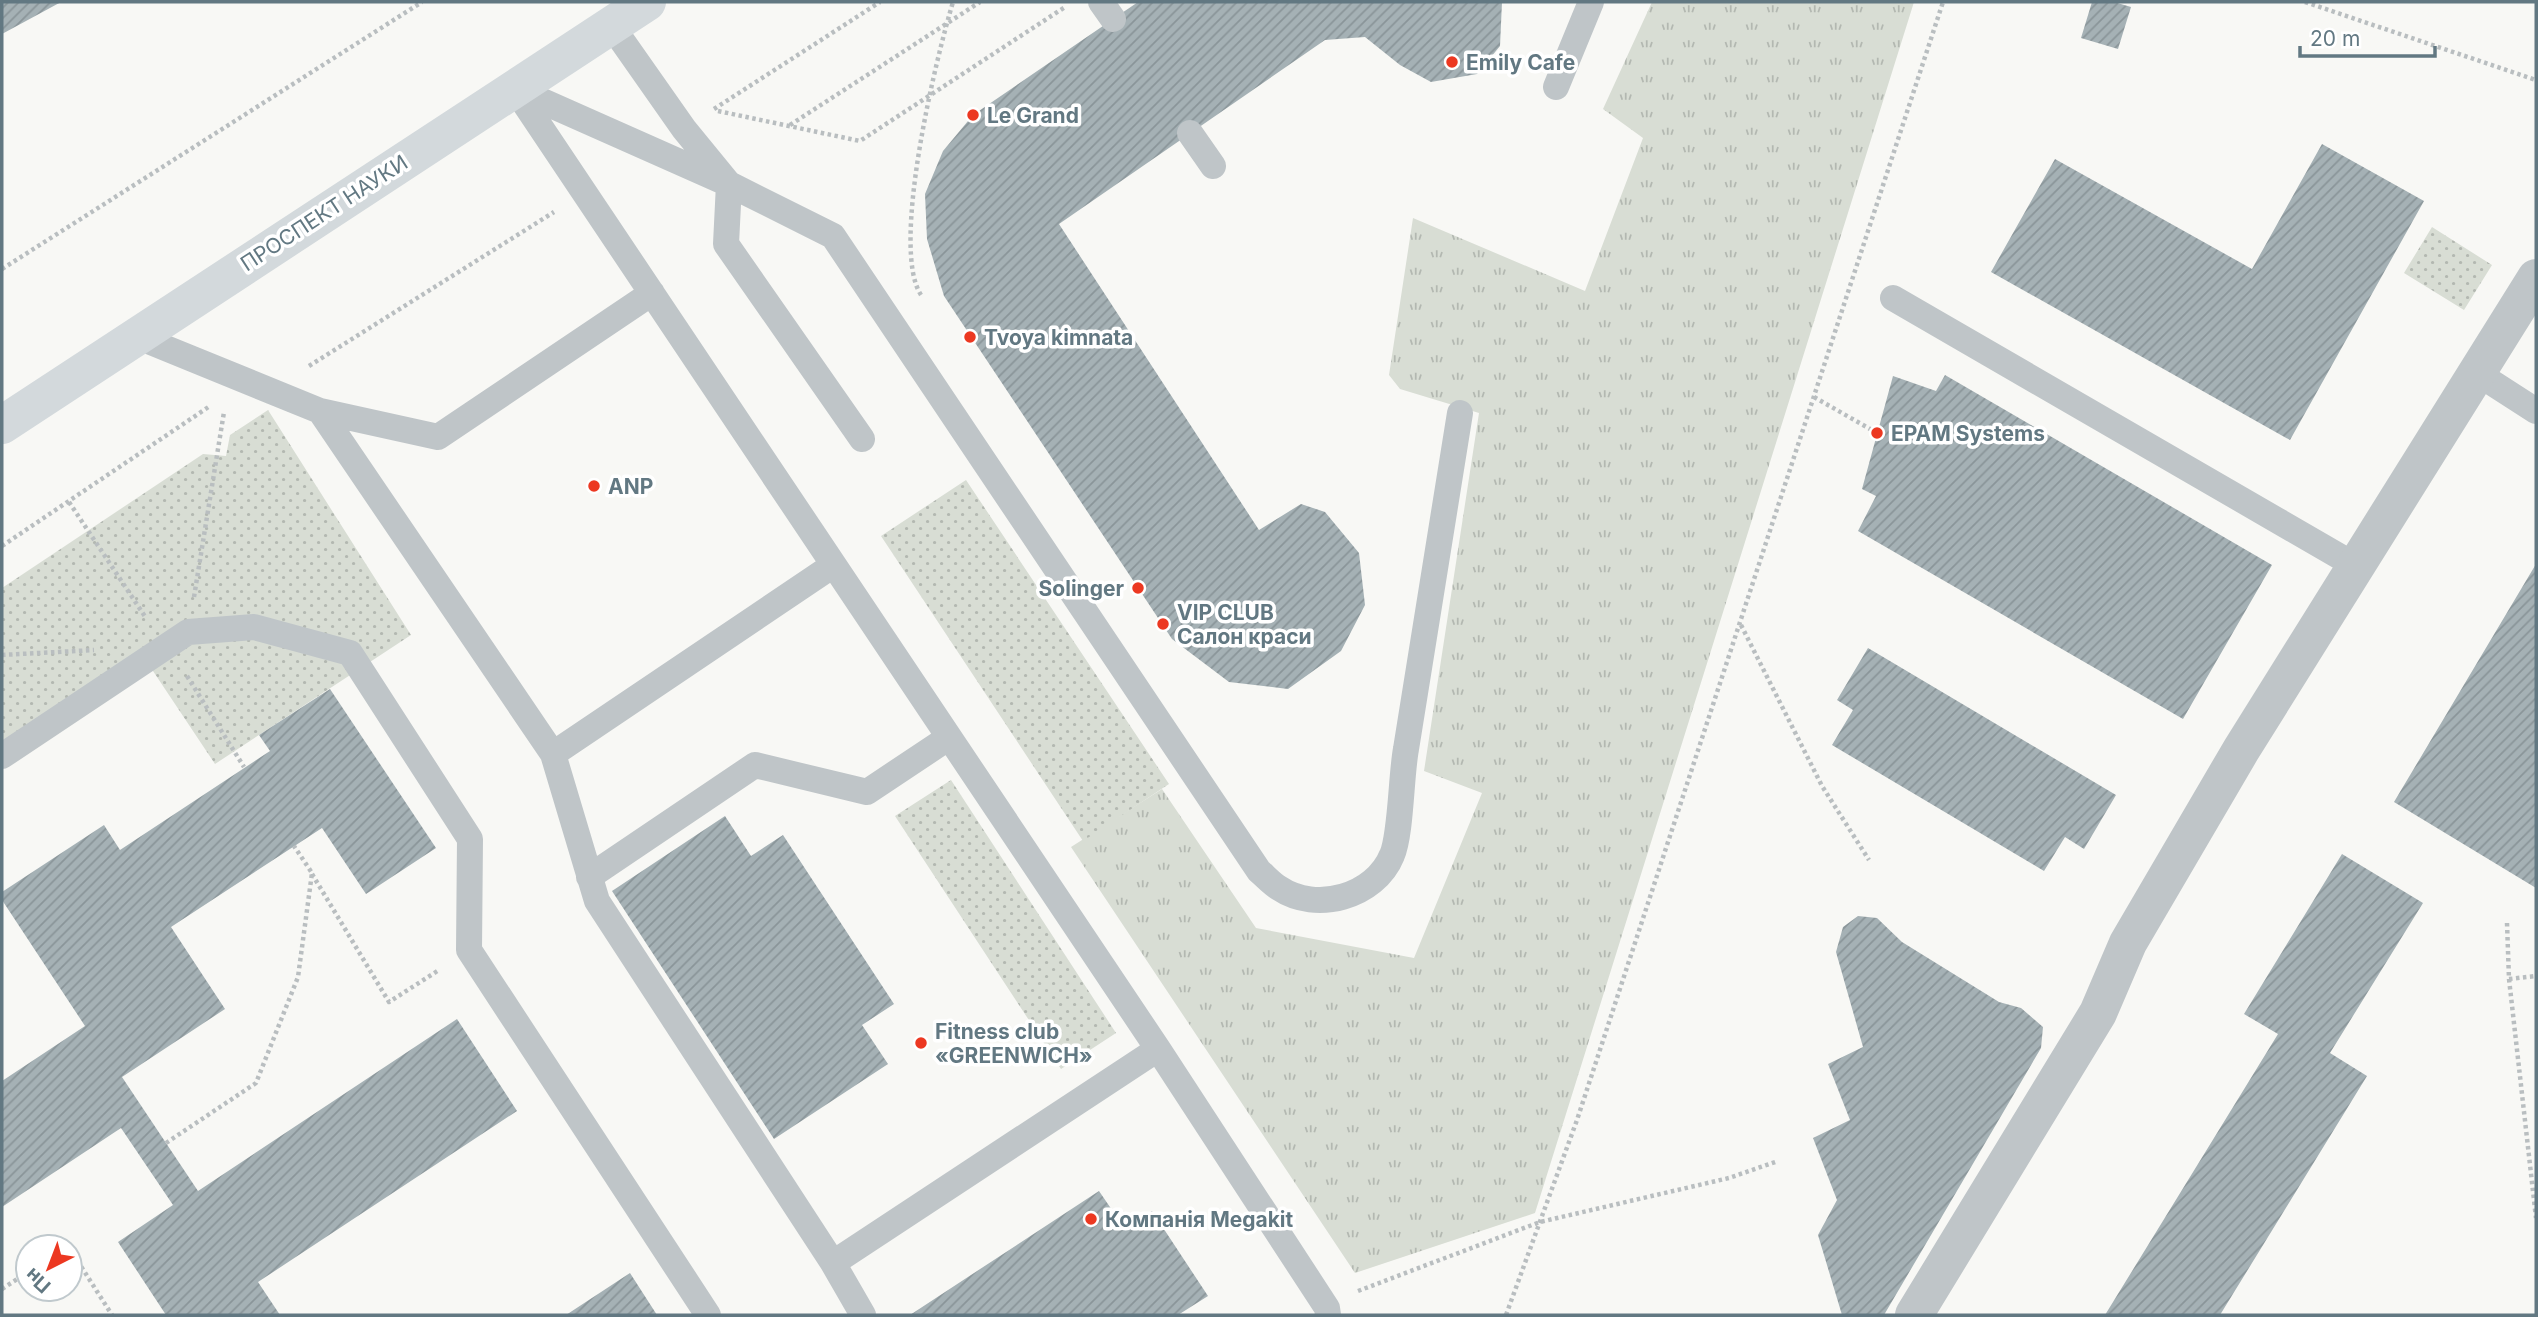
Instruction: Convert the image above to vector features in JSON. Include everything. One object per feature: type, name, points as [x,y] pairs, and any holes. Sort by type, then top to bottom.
[{"type":"main road","name":"ПРОСПЕКТ НАУКИ","points":[[2,425],[647,2]]},
{"type":"street","points":[[1914,1315],[2098,1013],[2128,943],[2241,750],[2536,278]]},
{"type":"lane","points":[[1556,87],[1591,2]]},
{"type":"lane","points":[[611,25],[684,129],[729,184],[726,244],[862,439]]},
{"type":"lane","points":[[514,89],[729,184],[833,236],[1259,871],[1279,889],[1304,899],[1331,900],[1357,892],[1378,876],[1393,854],[1403,763],[1460,413]]},
{"type":"lane","points":[[514,89],[1158,1049],[1325,1313]]},
{"type":"lane","points":[[1190,133],[1213,166]]},
{"type":"lane","points":[[136,336],[320,411],[438,437],[652,293]]},
{"type":"lane","points":[[1893,298],[2356,566]]},
{"type":"lane","points":[[2477,373],[2536,411]]},
{"type":"lane","points":[[320,411],[553,754],[597,901],[833,1263],[863,1315]]},
{"type":"lane","points":[[553,754],[832,566]]},
{"type":"lane","points":[[2,756],[188,632],[254,627],[349,653],[470,839],[469,950],[708,1315]]},
{"type":"lane","points":[[589,877],[755,765],[867,792],[948,738]]},
{"type":"lane","points":[[833,1263],[1158,1049]]},
{"type":"path","points":[[2,269],[422,2]]},
{"type":"path","points":[[925,302],[918,291],[908,251],[927,97],[953,2]]},
{"type":"path","points":[[789,125],[980,2]]},
{"type":"path","points":[[714,110],[860,141],[1073,2]]},
{"type":"path","points":[[1506,1315],[1540,1222],[1741,624],[1943,2]]},
{"type":"path","points":[[2305,2],[2536,80]]},
{"type":"path","points":[[2,546],[227,394],[270,391]]},
{"type":"path","points":[[217,455],[227,394]]},
{"type":"path","points":[[1814,397],[1878,433]]},
{"type":"path","points":[[69,502],[165,646]]},
{"type":"path","points":[[1741,624],[1822,786],[1869,860]]},
{"type":"path","points":[[2,655],[97,650]]},
{"type":"path","points":[[294,846],[388,1002],[469,950]]},
{"type":"path","points":[[166,1143],[256,1083],[298,977],[312,873]]},
{"type":"path","points":[[2507,923],[2509,979],[2536,1218]]},
{"type":"path","points":[[2509,979],[2536,976]]},
{"type":"path","points":[[1325,1313],[1365,1287],[1540,1222],[1730,1178],[1778,1161]]},
{"type":"path","points":[[84,1271],[112,1315]]},
{"type":"green space","points":[[1652,2],[1914,2],[1535,1213],[1355,1273],[1071,847],[1162,789],[1256,928],[1414,958],[1482,793],[1424,771],[1479,413],[1400,389],[1389,375],[1413,218],[1585,291],[1643,138],[1603,109]]},
{"type":"green space","points":[[2432,227],[2492,265],[2464,310],[2404,273]]},
{"type":"green space","points":[[268,410],[411,635],[215,764],[141,653],[2,745],[2,588],[203,454],[226,456],[230,435]]},
{"type":"green space","points":[[966,480],[1169,784],[1083,841],[881,536]]},
{"type":"green space","points":[[951,780],[1116,1033],[1061,1069],[895,816]]},
{"type":"building","points":[[2,2],[61,2],[2,34]]},
{"type":"building","points":[[1138,2],[1502,2],[1500,46],[1477,74],[1431,82],[1400,65],[1365,37],[1325,40],[1059,224],[1259,530],[1301,504],[1325,512],[1359,553],[1365,605],[1341,651],[1288,689],[1229,682],[1172,639],[944,296],[927,239],[925,194],[943,151],[973,115]]},
{"type":"building","points":[[2092,2],[2114,2],[2131,7],[2118,49],[2081,38]]},
{"type":"building","points":[[2322,144],[2424,201],[2290,440],[1991,272],[2055,159],[2252,269]]},
{"type":"building","points":[[1945,375],[2272,565],[2183,719],[1858,531],[1876,496],[1862,489],[1893,376],[1936,391]]},
{"type":"building","points":[[2536,564],[2536,888],[2394,802]]},
{"type":"building","points":[[1868,648],[2116,795],[2084,849],[2065,837],[2044,871],[1832,745],[1853,710],[1837,700]]},
{"type":"building","points":[[330,689],[436,848],[366,894],[322,828],[171,927],[225,1009],[122,1077],[198,1191],[457,1019],[517,1111],[258,1282],[280,1315],[166,1315],[118,1242],[173,1205],[121,1128],[2,1207],[2,1081],[85,1026],[2,900],[2,892],[104,825],[120,850],[270,751],[259,735]]},
{"type":"building","points":[[725,816],[751,856],[783,835],[894,1004],[862,1025],[888,1064],[774,1139],[612,891]]},
{"type":"building","points":[[2342,854],[2423,903],[2330,1053],[2367,1076],[2220,1315],[2105,1315],[2278,1034],[2244,1014]]},
{"type":"building","points":[[1858,916],[1877,918],[1902,942],[1999,1002],[2021,1008],[2043,1027],[2041,1048],[1884,1315],[1842,1315],[1818,1235],[1837,1200],[1813,1138],[1850,1120],[1828,1064],[1863,1047],[1836,952],[1843,927]]},
{"type":"building","points":[[1099,1191],[1125,1229],[1152,1211],[1208,1296],[1178,1315],[910,1315]]},
{"type":"building","points":[[630,1273],[657,1315],[566,1315]]},
{"type":"place","name":"Emily Cafe","points":[[1452,62]]},
{"type":"place","name":"Le Grand","points":[[973,115]]},
{"type":"place","name":"Tvoya kimnata","points":[[970,337]]},
{"type":"place","name":"EPAM Systems","points":[[1877,433]]},
{"type":"place","name":"ANP","points":[[594,486]]},
{"type":"place","name":"Solinger","points":[[1138,588]]},
{"type":"place","name":"VIP CLUB Салон краси","points":[[1163,624]]},
{"type":"place","name":"Fitness club «GREENWICH»","points":[[921,1043]]},
{"type":"place","name":"Компанія Megakit","points":[[1091,1219]]}]
